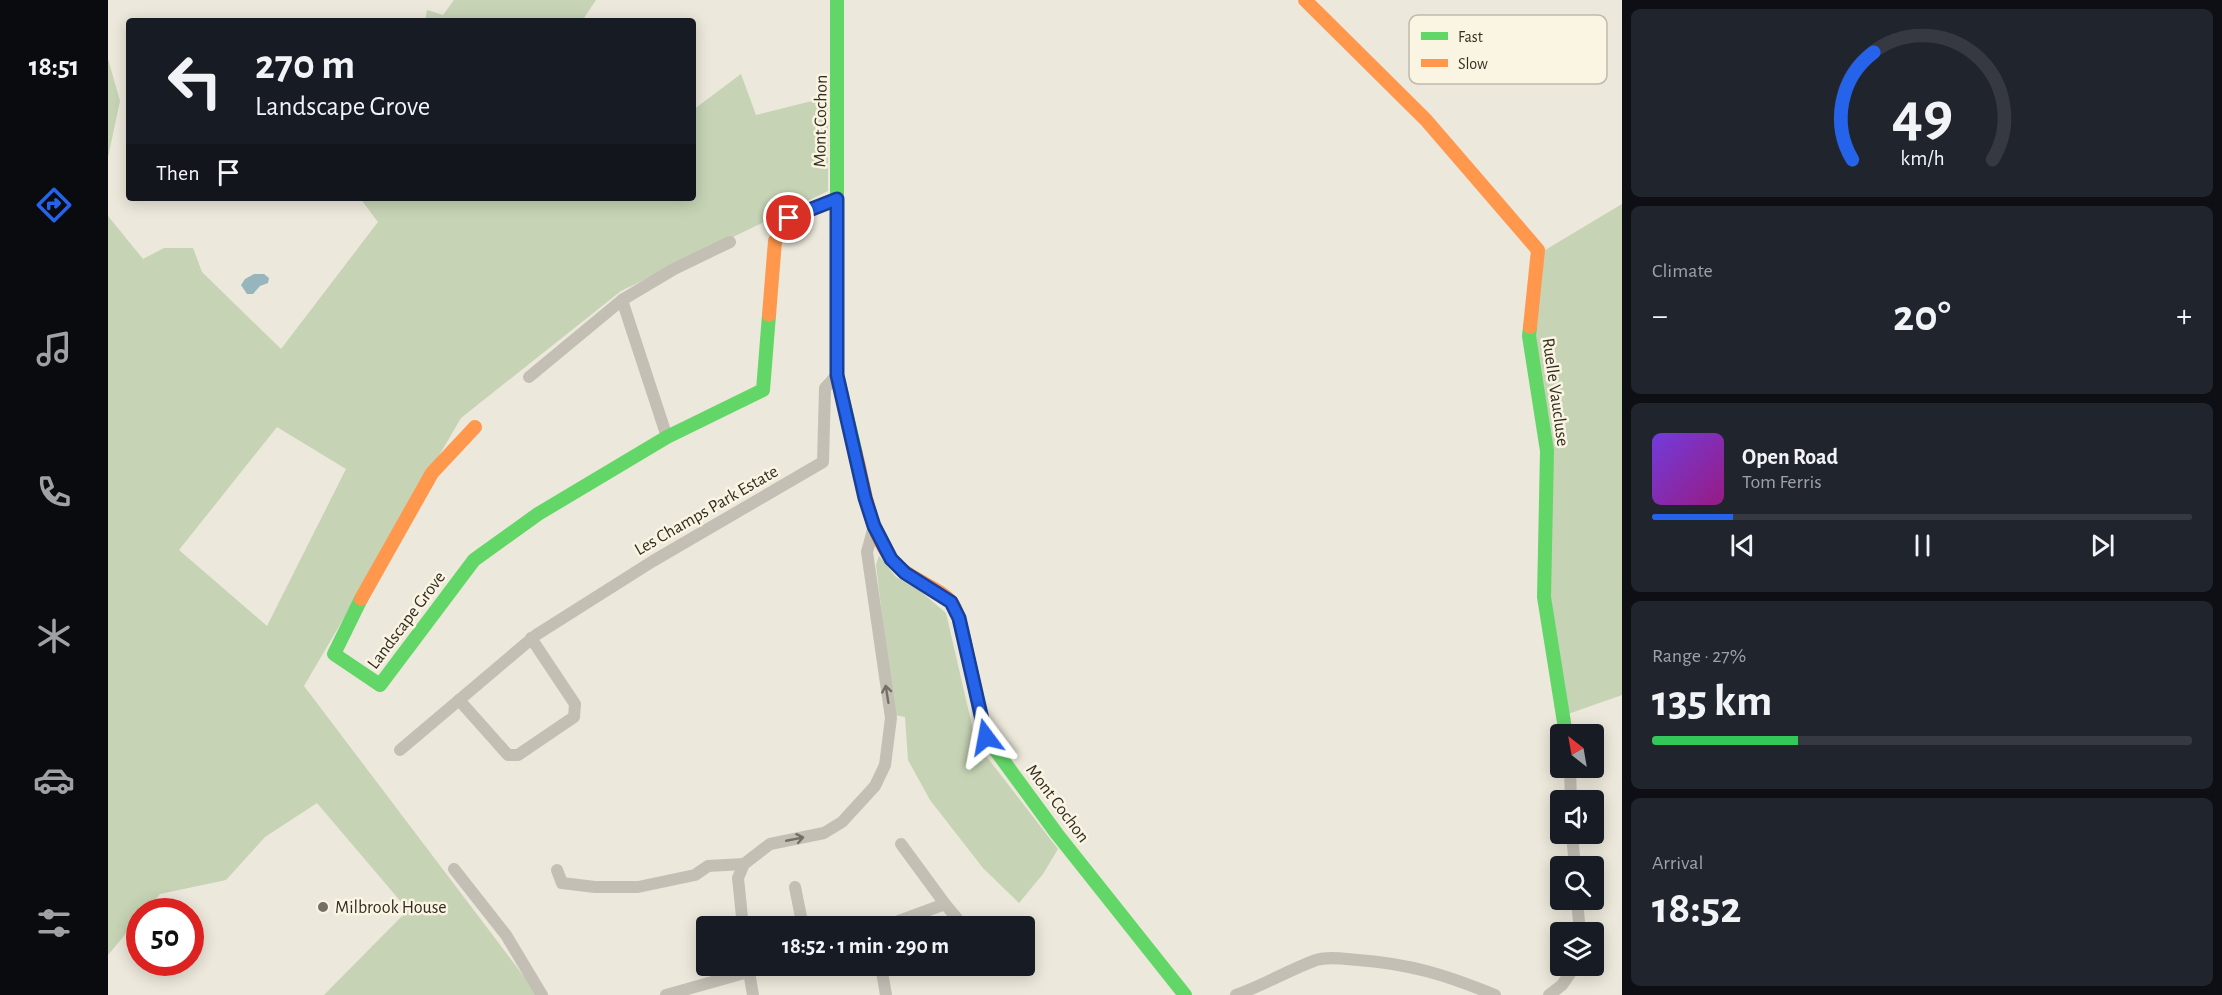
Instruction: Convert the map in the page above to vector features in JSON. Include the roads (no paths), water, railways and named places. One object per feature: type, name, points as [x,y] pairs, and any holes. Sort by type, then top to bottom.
[{"type":"street","name":"Mont Cochon","points":[[837,0],[837,375],[874,526],[891,559],[905,573],[951,602],[959,618],[986,737],[1057,834],[1185,995]]},
{"type":"street","name":"Ruelle Vaucluse","points":[[1305,0],[1361,52],[1480,179],[1538,250],[1529,336],[1547,451],[1544,597],[1564,724]]},
{"type":"street","name":"Landscape Grove","points":[[474,427],[432,473],[371,580],[334,654],[380,685],[474,560],[538,514],[667,437],[763,390],[775,241],[789,218],[837,199]]},
{"type":"street","points":[[529,377],[622,300],[674,269],[730,242]]},
{"type":"street","points":[[622,300],[667,437]]},
{"type":"street","name":"Les Champs Park Estate","points":[[400,750],[531,638],[653,561],[823,462],[825,388],[837,375]]},
{"type":"street","points":[[742,916],[738,879],[744,864],[770,844],[824,833],[842,822],[875,786],[885,765],[891,718],[867,552],[874,526]]},
{"type":"street","points":[[459,700],[508,755],[518,755],[574,717],[575,704],[531,638]]},
{"type":"street","points":[[901,844],[955,916]]},
{"type":"street","points":[[557,870],[562,883],[595,887],[638,887],[695,875],[708,866],[744,864]]},
{"type":"street","points":[[454,869],[506,935],[542,995]]},
{"type":"street","points":[[795,887],[801,916]]},
{"type":"street","points":[[913,916],[945,904]]},
{"type":"street","points":[[1236,995],[1266,985],[1318,959],[1336,958],[1399,963],[1450,976],[1495,995]]},
{"type":"street","points":[[666,995],[685,992],[729,976]]},
{"type":"street","points":[[749,976],[753,995]]},
{"type":"street","points":[[883,976],[886,995]]},
{"type":"street","points":[[1549,995],[1562,985],[1568,976]]},
{"type":"water","points":[[254,274],[264,274],[269,278],[268,283],[260,286],[253,294],[247,294],[241,285],[245,279]]},
{"type":"place","name":"Milbrook House","points":[[323,907]]}]
